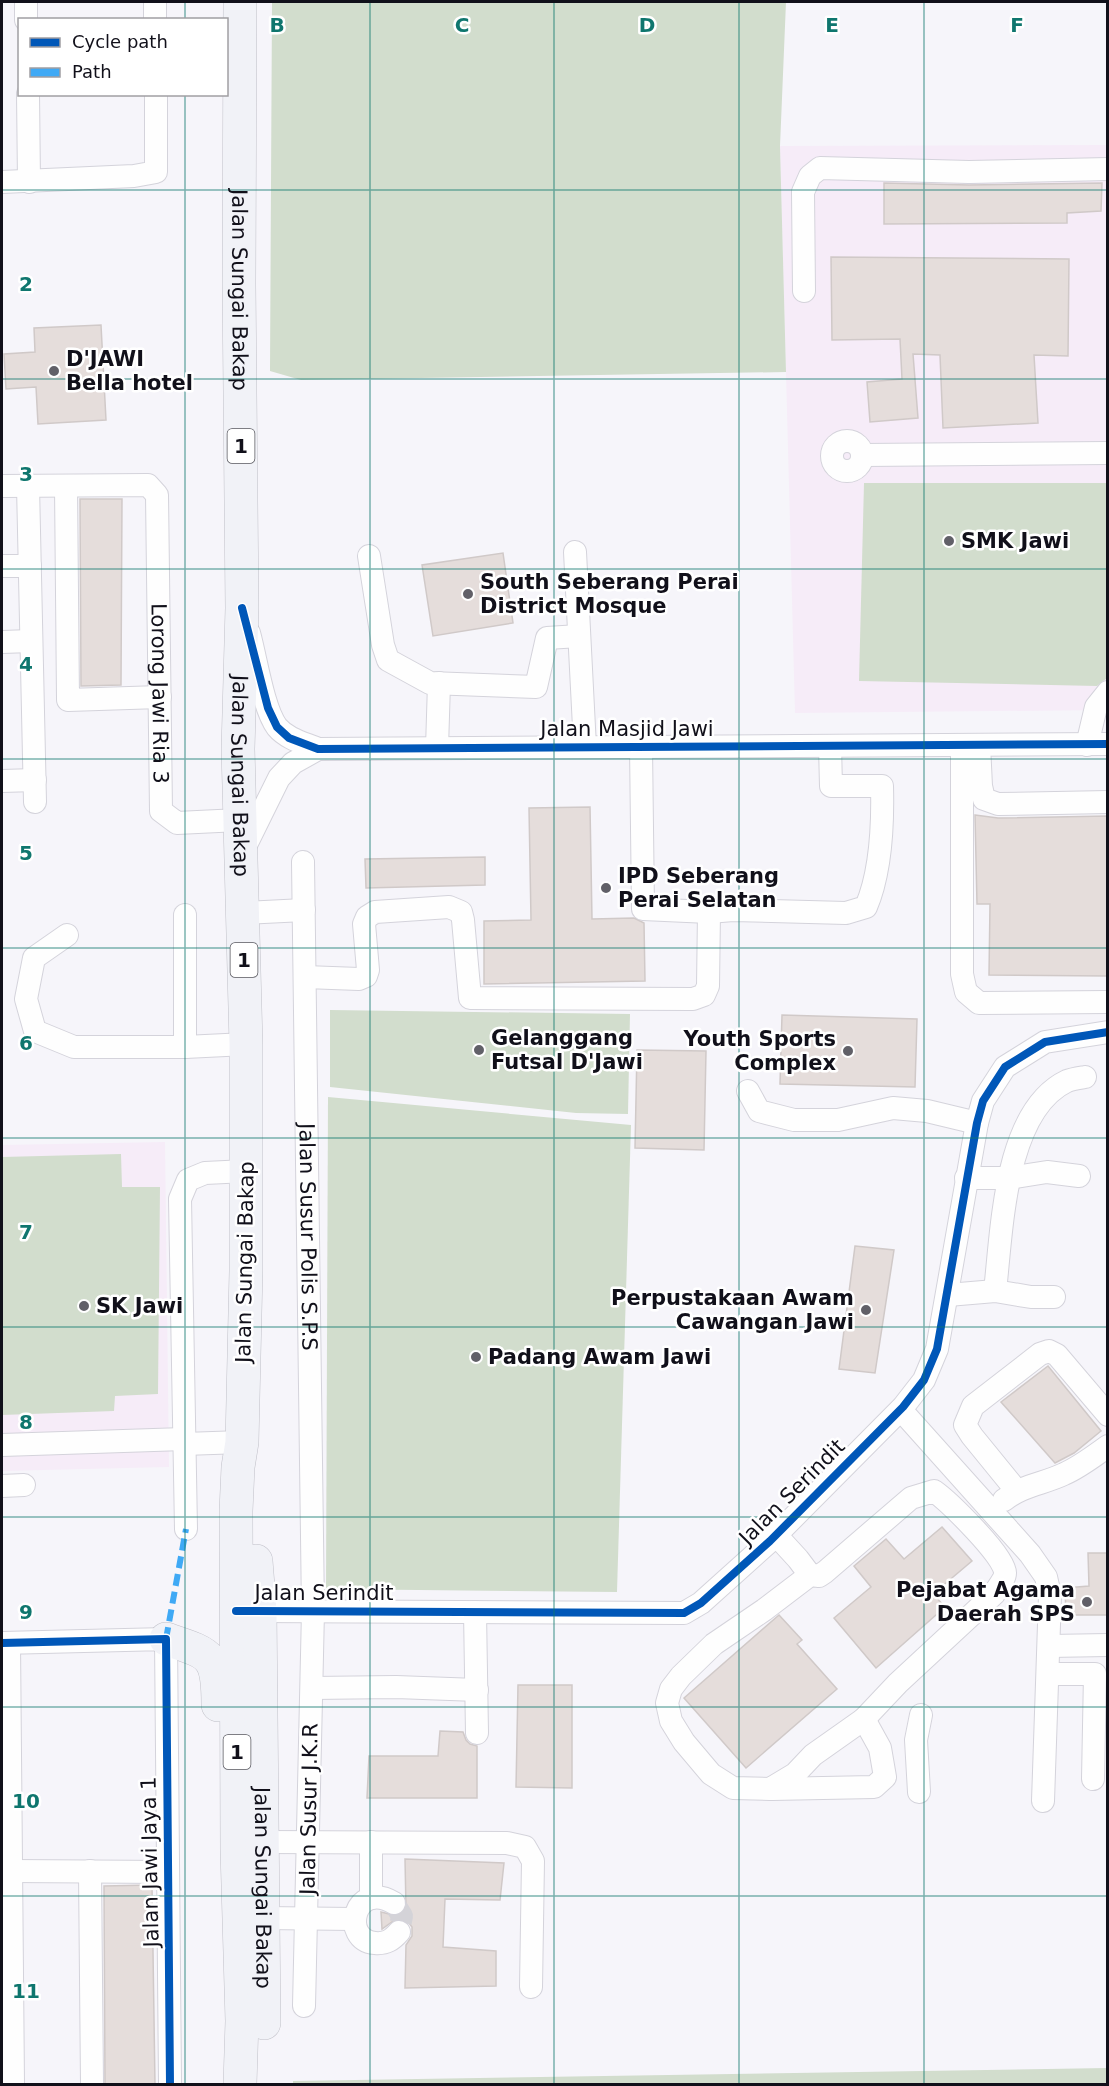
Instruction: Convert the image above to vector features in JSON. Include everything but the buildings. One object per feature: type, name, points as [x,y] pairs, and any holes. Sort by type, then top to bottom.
[{"type":"highway","name":"Jalan Sungai Bakap","points":[[240,2],[239,284],[242,608],[238,749],[246,1044],[246,1271],[242,1442],[238,1467],[236,1511],[248,1611]]},
{"type":"highway","name":"Jalan Sungai Bakap","points":[[240,2085],[250,1846],[248,1611],[250,1464],[242,1442]]},
{"type":"highway","points":[[166,1639],[217,1627],[228,1535],[236,1511]]},
{"type":"highway","points":[[166,1639],[202,1651],[214,1662],[218,1681],[218,1757],[250,1846]]},
{"type":"highway","name":"Jalan Sungai Bakap","points":[[250,1846],[263,1918],[262,2085]]},
{"type":"street","points":[[26,2],[27,18]]},
{"type":"street","points":[[155,2],[155,18]]},
{"type":"street","points":[[27,96],[29,182]]},
{"type":"street","points":[[2,182],[134,176],[156,172],[156,96]]},
{"type":"street","points":[[804,291],[803,192],[810,176],[820,168],[969,172],[1107,169]]},
{"type":"street","points":[[862,455],[1107,453]]},
{"type":"street","name":"Lorong Jawi Ria 3","points":[[66,486],[148,485],[157,495],[161,811],[177,823],[239,820]]},
{"type":"street","points":[[2,486],[66,486],[68,700]]},
{"type":"street","points":[[2,780],[35,791],[28,486]]},
{"type":"street","points":[[575,552],[585,747]]},
{"type":"street","points":[[369,556],[383,645],[388,660],[430,683],[536,687],[546,638],[579,636]]},
{"type":"street","points":[[2,566],[30,566]]},
{"type":"street","name":"Jalan Masjid Jawi","points":[[242,608],[268,708],[277,727],[290,738],[318,749],[1097,745]]},
{"type":"street","points":[[2,642],[31,641]]},
{"type":"street","points":[[437,748],[439,683]]},
{"type":"street","points":[[1097,745],[1096,707],[1107,692]]},
{"type":"street","points":[[33,701],[160,697]]},
{"type":"street","points":[[970,745],[984,799],[998,804],[1107,802]]},
{"type":"street","points":[[970,745],[962,974],[966,992],[979,1003],[1107,1002]]},
{"type":"street","points":[[641,747],[643,909],[846,913],[866,907],[872,892],[883,819],[882,786],[831,786],[830,746]]},
{"type":"street","name":"Jalan Masjid Jawi","points":[[242,854],[279,778],[293,763],[318,749]]},
{"type":"street","name":"Jalan Susur Polis S.P.S","points":[[303,862],[313,1611]]},
{"type":"street","points":[[305,977],[359,979],[366,976],[368,970],[364,924],[367,917],[375,912],[449,907],[460,912],[463,920],[470,998],[693,999],[704,995],[708,986],[709,912]]},
{"type":"street","points":[[243,913],[304,910]]},
{"type":"street","points":[[185,915],[186,1047]]},
{"type":"street","points":[[66,935],[34,958],[26,999],[35,1031],[74,1047],[186,1047],[246,1044]]},
{"type":"street","name":"Jalan Serindit","points":[[248,1611],[684,1613],[701,1603],[776,1534],[901,1410],[924,1380],[937,1349],[977,1123],[983,1101],[1005,1067],[1045,1042],[1107,1032]]},
{"type":"street","points":[[995,1291],[1008,1178],[1031,1115],[1053,1091],[1068,1081],[1085,1077]]},
{"type":"street","points":[[748,1091],[759,1111],[794,1120],[838,1120],[893,1108],[927,1111],[977,1123]]},
{"type":"street","points":[[186,1529],[180,1199],[188,1180],[205,1173],[246,1171]]},
{"type":"street","points":[[966,1178],[1008,1178],[1047,1172],[1079,1176]]},
{"type":"street","points":[[948,1295],[995,1291],[1031,1297],[1054,1297]]},
{"type":"street","points":[[1016,1490],[965,1425],[973,1406],[1040,1354],[1049,1351],[1058,1356],[1107,1415]]},
{"type":"street","points":[[901,1410],[1030,1554],[1046,1577],[1050,1594],[1043,1801]]},
{"type":"street","points":[[2,1444],[242,1442]]},
{"type":"street","points":[[992,1511],[1016,1490],[1064,1475],[1088,1461],[1107,1446]]},
{"type":"street","points":[[770,1789],[795,1774],[813,1755],[864,1719],[898,1683],[994,1593],[1005,1575],[1005,1568],[997,1556],[967,1521],[934,1491],[911,1498],[825,1572],[819,1576],[810,1575],[714,1644],[681,1676],[671,1689],[667,1704],[671,1721],[684,1743],[711,1774],[733,1788],[770,1789],[874,1787],[885,1777],[880,1748],[864,1719]]},
{"type":"street","points":[[776,1534],[810,1575]]},
{"type":"street","name":"Jalan Susur J.K.R","points":[[304,2006],[313,1611]]},
{"type":"street","points":[[474,1612],[477,1733]]},
{"type":"street","points":[[9,2079],[7,1937],[11,1872],[6,1794],[5,1643],[166,1639]]},
{"type":"street","name":"Jalan Jawi Jaya 1","points":[[166,1639],[170,2085]]},
{"type":"street","points":[[1049,1646],[1107,1645]]},
{"type":"street","points":[[1048,1674],[1095,1674],[1093,1779]]},
{"type":"street","points":[[312,1688],[396,1687],[477,1690]]},
{"type":"street","points":[[919,1792],[916,1740],[921,1715]]},
{"type":"street","points":[[880,1748],[916,1740]]},
{"type":"street","points":[[250,1846],[308,1842],[371,1842],[507,1843],[525,1847],[533,1861],[531,1987]]},
{"type":"street","points":[[370,1898],[371,1842]]},
{"type":"street","points":[[90,1871],[92,2085]]},
{"type":"street","points":[[11,1872],[168,1872]]},
{"type":"street","points":[[394,1903],[385,1897],[370,1898],[357,1909],[354,1919],[356,1929],[362,1938],[371,1943],[382,1944],[392,1940],[399,1932]]},
{"type":"street","points":[[263,1918],[354,1919]]},
{"type":"shaded area","name":"SMK Jawi","points":[[1107,145],[1107,710],[795,713],[780,146]]},
{"type":"shaded area","name":"SK Jawi","points":[[165,1142],[169,1467],[2,1471],[2,1145]]},
{"type":"green space","points":[[272,2],[786,2],[780,146],[786,372],[301,380],[270,371]]},
{"type":"green space","points":[[864,483],[1107,483],[1107,678],[1097,686],[859,681]]},
{"type":"green space","name":"Gelanggang Futsal D'Jawi","points":[[330,1010],[630,1014],[628,1114],[576,1113],[330,1087]]},
{"type":"green space","name":"Padang Awam Jawi","points":[[328,1097],[631,1125],[617,1592],[326,1589]]},
{"type":"green space","name":"SK Jawi","points":[[121,1154],[122,1187],[160,1187],[158,1394],[115,1396],[114,1411],[2,1415],[2,1157]]},
{"type":"green space","points":[[1107,2068],[1107,2084],[293,2084],[293,2081]]},
{"type":"tunnel","points":[[394,1903],[402,1916],[399,1932]]},
{"type":"marked path","points":[[166,1639],[186,1529]]},
{"type":"cycle path","points":[[242,608],[268,708],[277,727],[289,738],[318,749],[1108,744]]},
{"type":"cycle path","points":[[236,1611],[684,1613],[701,1603],[770,1541],[903,1407],[924,1380],[937,1349],[977,1123],[983,1101],[1005,1067],[1045,1042],[1108,1032]]},
{"type":"cycle path","points":[[2,1643],[166,1639],[170,2084]]},
{"type":"place","name":"D'JAWI Bella hotel","points":[[54,371]]},
{"type":"place","name":"SMK Jawi","points":[[949,541]]},
{"type":"place","name":"South Seberang Perai District Mosque","points":[[468,594]]},
{"type":"place","name":"IPD Seberang Perai Selatan","points":[[606,888]]},
{"type":"place","name":"Gelanggang Futsal D'Jawi","points":[[479,1050]]},
{"type":"place","name":"Youth Sports Complex","points":[[848,1051]]},
{"type":"place","name":"SK Jawi","points":[[84,1306]]},
{"type":"place","name":"Perpustakaan Awam Cawangan Jawi","points":[[866,1310]]},
{"type":"place","name":"Padang Awam Jawi","points":[[476,1357]]},
{"type":"place","name":"Pejabat Agama Daerah SPS","points":[[1087,1602]]}]
